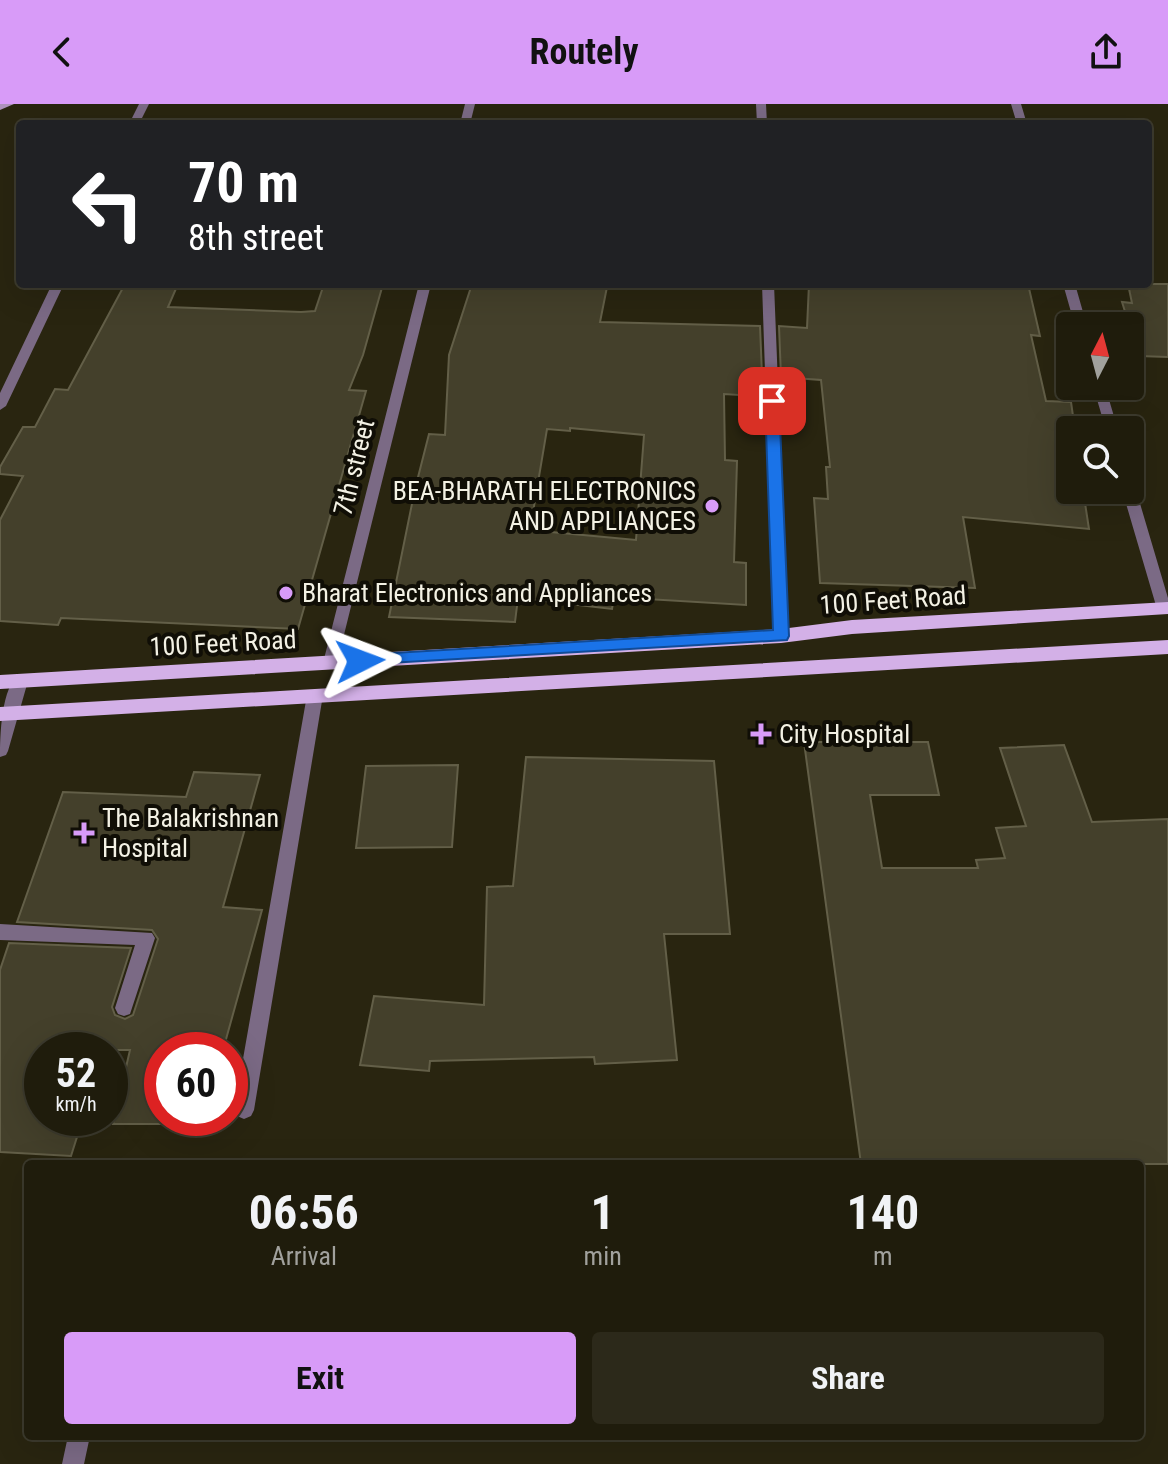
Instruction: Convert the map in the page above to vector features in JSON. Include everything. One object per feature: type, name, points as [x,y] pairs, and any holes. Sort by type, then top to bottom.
[{"type":"main road","name":"100 Feet Road","points":[[0,682],[781,636],[852,627],[1166,608]]},
{"type":"main road","points":[[6,713],[1168,647]]},
{"type":"street","points":[[0,107],[9,104]]},
{"type":"street","points":[[0,406],[56,288]]},
{"type":"street","name":"7th street","points":[[330,663],[424,288]]},
{"type":"street","points":[[768,288],[781,636]]},
{"type":"street","points":[[1070,288],[1077,312]]},
{"type":"street","points":[[1133,504],[1166,608]]},
{"type":"street","points":[[0,751],[6,713],[20,681]]},
{"type":"street","points":[[248,1087],[315,695]]},
{"type":"street","points":[[0,932],[146,938],[124,1008]]},
{"type":"street","points":[[73,1464],[78,1440]]},
{"type":"building","points":[[1168,284],[1168,357],[1144,356],[1144,312],[1125,312],[1122,302],[1132,303],[1129,288]]},
{"type":"building","points":[[123,288],[176,288],[168,307],[301,312],[315,311],[323,288],[382,288],[363,355],[349,390],[366,391],[298,629],[61,618],[58,625],[0,621],[0,520],[23,476],[0,474],[0,467],[23,427],[35,427],[55,389],[68,390]]},
{"type":"building","points":[[471,288],[607,288],[600,322],[760,326],[762,375],[756,375],[755,396],[724,394],[725,460],[737,461],[734,562],[746,563],[746,605],[614,597],[612,609],[518,598],[515,622],[389,617],[429,434],[445,435],[449,355]],"holes":[[[570,428],[644,435],[636,540],[530,530],[547,429],[570,431]]]},
{"type":"building","points":[[809,288],[1029,288],[1040,336],[1031,335],[1046,401],[1071,402],[1073,416],[1056,416],[1056,504],[1085,504],[1089,529],[963,517],[975,588],[820,583],[814,498],[828,499],[826,467],[830,467],[821,380],[781,377],[779,326],[807,328]]},
{"type":"building","points":[[804,742],[928,742],[939,795],[870,795],[882,868],[978,868],[976,860],[1005,858],[996,828],[1026,826],[1000,748],[1064,745],[1092,822],[1168,819],[1168,1164],[1144,1164],[1144,1160],[860,1160]]},
{"type":"building","points":[[526,757],[714,761],[730,934],[664,934],[677,1060],[595,1064],[594,1057],[430,1061],[429,1071],[360,1065],[374,996],[484,1005],[487,887],[513,886]]},
{"type":"building","points":[[458,765],[452,847],[356,848],[366,766]]},
{"type":"building","points":[[194,772],[260,775],[223,907],[262,910],[228,1032],[144,1032],[144,1124],[128,1124],[128,1032],[24,1032],[24,1136],[77,1136],[71,1156],[0,1152],[0,970],[9,943],[131,948],[112,1007],[115,1015],[125,1019],[133,1015],[158,939],[152,930],[17,922],[63,792],[186,797]]},
{"type":"place","name":"BEA-BHARATH ELECTRONICS AND APPLIANCES","points":[[712,506]]},
{"type":"place","name":"Bharat Electronics and Appliances","points":[[286,593]]},
{"type":"place","name":"City Hospital","points":[[761,734]]},
{"type":"place","name":"The Balakrishnan Hospital","points":[[84,833]]},
{"type":"route","points":[[360,661],[781,636],[772,401]]}]
